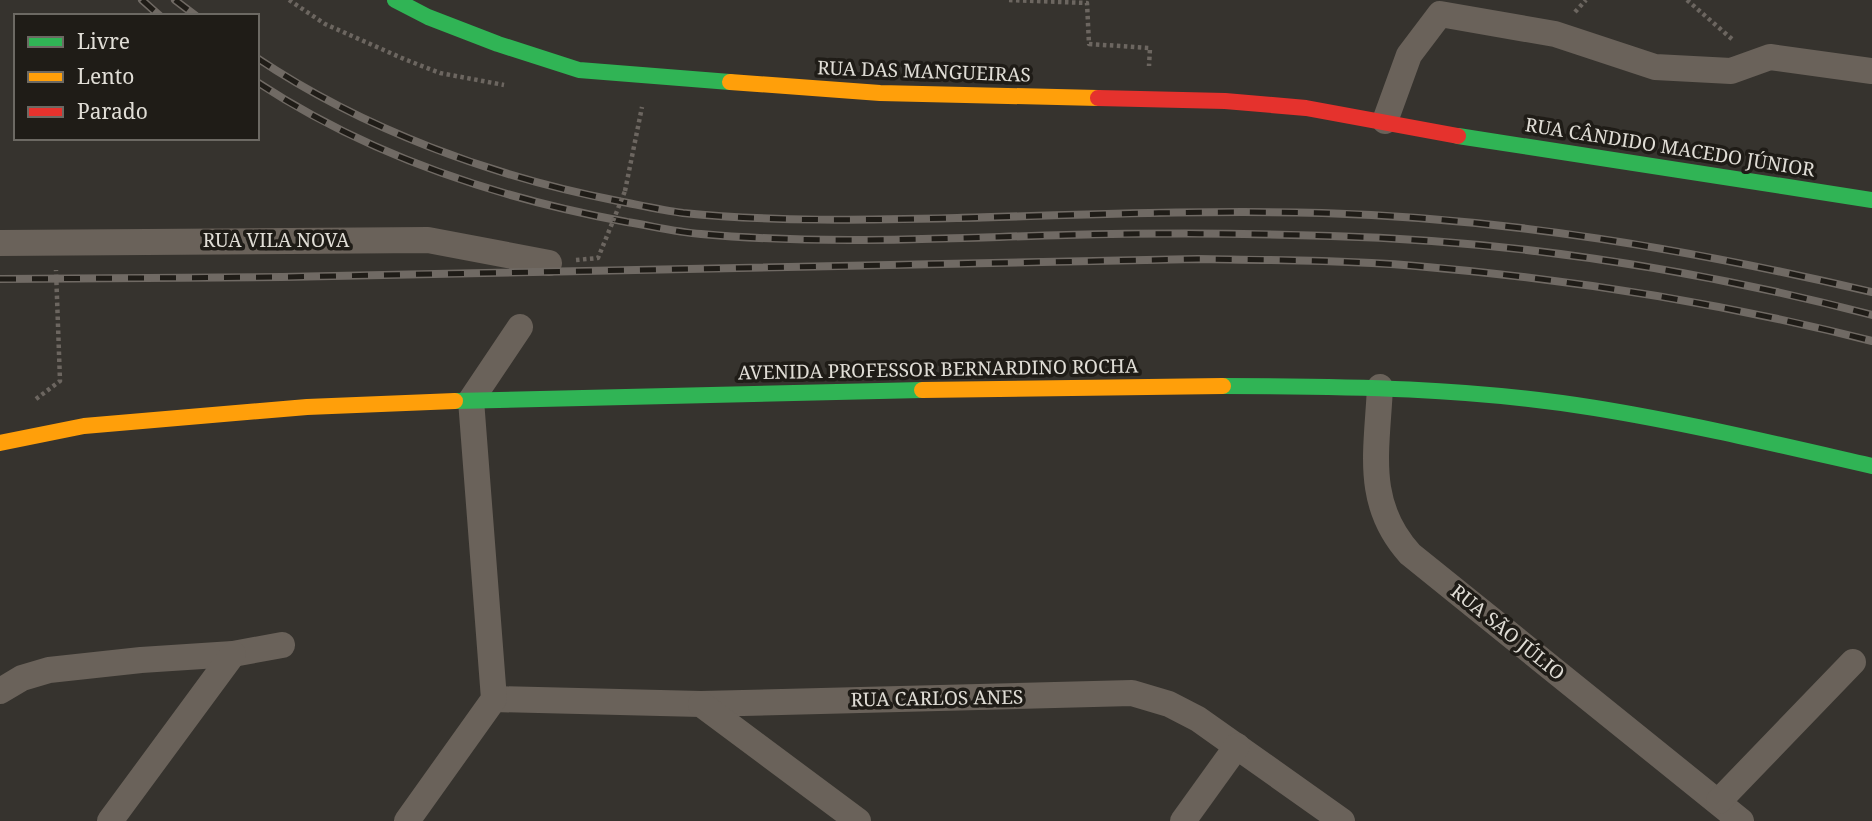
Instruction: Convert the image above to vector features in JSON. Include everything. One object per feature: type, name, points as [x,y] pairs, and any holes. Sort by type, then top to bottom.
[{"type":"main road","name":"RUA DAS MANGUEIRAS","points":[[395,0],[428,17],[498,44],[579,69],[880,93],[1225,101],[1306,108],[1462,136]]},
{"type":"main road","name":"RUA CÂNDIDO MACEDO JÚNIOR","points":[[1462,136],[1872,200]]},
{"type":"main road","name":"AVENIDA PROFESSOR BERNARDINO ROCHA","points":[[0,443],[84,426],[293,408],[471,400],[1035,387],[1380,387],[1491,395],[1594,408],[1704,428],[1872,466]]},
{"type":"street","points":[[1385,121],[1409,55],[1440,14],[1555,34],[1655,67],[1731,71],[1770,57],[1872,71]]},
{"type":"street","name":"RUA VILA NOVA","points":[[0,243],[428,240],[549,263]]},
{"type":"street","points":[[407,821],[494,699],[471,400],[520,327]]},
{"type":"street","name":"RUA SÃO JÚLIO","points":[[1380,387],[1376,477],[1382,511],[1394,536],[1410,554],[1741,821]]},
{"type":"street","points":[[0,691],[22,678],[49,670],[233,654],[282,645]]},
{"type":"street","points":[[110,821],[233,654]]},
{"type":"street","points":[[1719,801],[1853,662]]},
{"type":"street","name":"RUA CARLOS ANES","points":[[494,699],[701,704],[1132,693],[1169,704],[1198,719],[1342,821]]},
{"type":"street","points":[[701,704],[859,821]]},
{"type":"street","points":[[1183,821],[1237,746]]},
{"type":"path","points":[[1009,0],[1087,3],[1089,44],[1150,48],[1147,99]]},
{"type":"path","points":[[1687,0],[1758,61]]},
{"type":"path","points":[[549,263],[598,258],[625,191],[642,116],[645,75]]},
{"type":"path","points":[[28,438],[36,397],[60,381],[56,241]]},
{"type":"railway","points":[[142,0],[158,14]]},
{"type":"railway","points":[[175,0],[193,14]]},
{"type":"railway","points":[[259,59],[341,107],[430,147],[524,179],[683,213],[820,220],[1231,212],[1391,216],[1530,229],[1599,239],[1736,263],[1872,292]]},
{"type":"railway","points":[[259,83],[343,131],[435,170],[530,200],[682,232],[837,240],[1165,234],[1399,239],[1604,260],[1739,284],[1872,315]]},
{"type":"railway","points":[[0,279],[282,277],[1198,259],[1334,261],[1473,271],[1588,285],[1759,315],[1872,341]]},
{"type":"traffic: fast","points":[[395,0],[428,17],[498,44],[579,70],[730,82]]},
{"type":"traffic: fast","points":[[1458,136],[1872,200]]},
{"type":"traffic: fast","points":[[1223,386],[1456,392],[1549,401],[1665,420],[1872,466]]},
{"type":"traffic: fast","points":[[455,401],[922,390]]},
{"type":"traffic: slow","points":[[730,82],[880,93],[1098,98]]},
{"type":"traffic: slow","points":[[922,390],[1223,386]]},
{"type":"traffic: slow","points":[[0,443],[84,426],[307,407],[455,401]]},
{"type":"traffic: jam","points":[[1098,98],[1225,101],[1306,108],[1458,136]]}]
